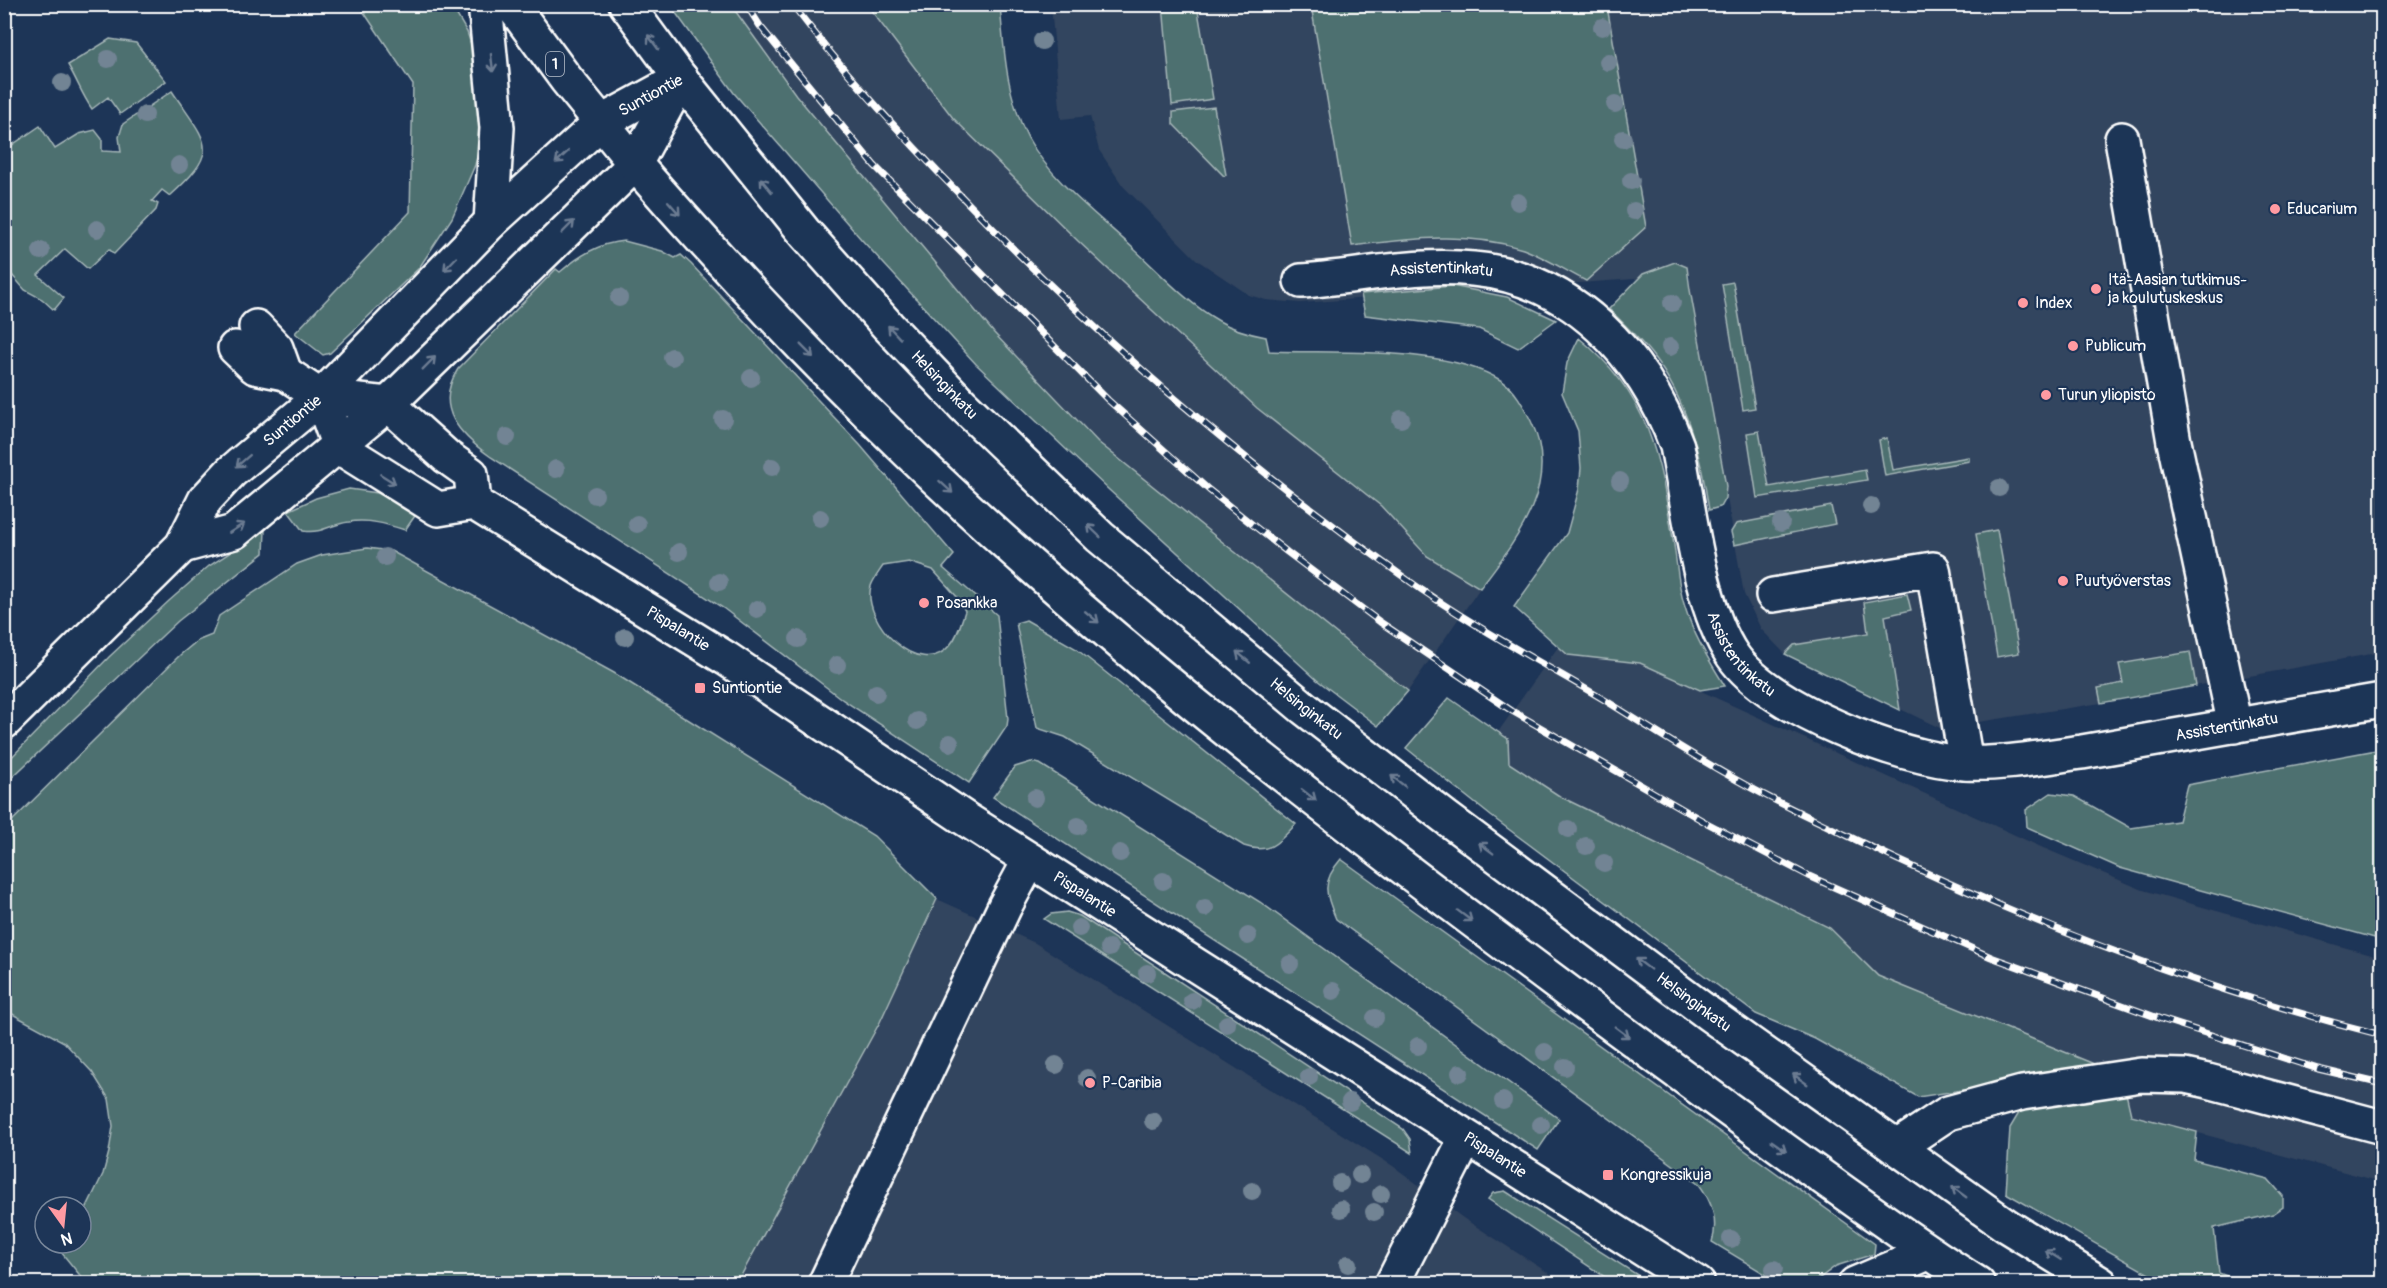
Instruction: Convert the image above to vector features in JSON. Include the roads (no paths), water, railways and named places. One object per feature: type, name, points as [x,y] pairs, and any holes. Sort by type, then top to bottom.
[{"type":"main road","points":[[485,4],[497,128],[491,222]]},
{"type":"main road","name":"1","points":[[511,4],[600,123],[635,164]]},
{"type":"main road","name":"Helsinginkatu","points":[[626,4],[681,79],[805,233],[963,405],[1100,537],[1304,708],[1445,817],[1700,1007],[1897,1148],[2007,1226],[2101,1284]]},
{"type":"main road","name":"Suntiontie","points":[[4,722],[182,546],[205,500],[225,479],[321,398],[491,222],[600,123],[681,79]]},
{"type":"main road","name":"Suntiontie","points":[[182,546],[234,532],[388,404],[635,164],[681,79]]},
{"type":"main road","points":[[2122,139],[2174,442],[2235,726]]},
{"type":"main road","points":[[635,164],[742,285],[909,453],[1067,596],[1263,759],[1401,868],[1682,1077],[1928,1253],[1978,1284]]},
{"type":"main road","name":"Assistentinkatu","points":[[1301,281],[1343,279],[1415,268],[1474,269],[1524,281],[1556,294],[1586,312],[1642,374],[1669,424],[1677,446],[1707,602],[1732,655],[1754,681],[1783,700],[1853,733],[1925,758],[1965,763],[2082,752],[2382,700]]},
{"type":"main road","points":[[245,337],[255,367],[285,373],[321,398],[388,404],[447,457],[471,474],[474,503],[438,509],[339,447],[321,398]]},
{"type":"main road","name":"Pispalantie","points":[[474,503],[727,659],[1030,860],[1698,1284]]},
{"type":"main road","points":[[1773,595],[1933,569],[1965,763]]},
{"type":"main road","points":[[825,1284],[1005,906],[1030,860]]},
{"type":"main road","points":[[1897,1148],[1948,1113],[2022,1093],[2141,1075],[2185,1076],[2382,1127]]},
{"type":"main road","points":[[1392,1284],[1466,1138]]},
{"type":"main road","points":[[1855,1284],[1928,1253]]},
{"type":"railway","points":[[746,4],[760,26],[874,165],[1108,400],[1209,490],[1287,552],[1380,622],[1512,711],[1705,822],[1809,876],[1991,957],[2161,1019],[2318,1069],[2382,1084]]},
{"type":"railway","points":[[792,4],[854,80],[920,153],[1016,252],[1122,352],[1176,400],[1289,491],[1405,578],[1453,610],[1726,774],[1912,866],[2043,923],[2178,974],[2314,1017],[2382,1035]]},
{"type":"place","name":"Educarium","points":[[2275,209]]},
{"type":"place","name":"Itä-Aasian tutkimus- ja koulutuskeskus","points":[[2096,289]]},
{"type":"place","name":"Index","points":[[2023,303]]},
{"type":"place","name":"Publicum","points":[[2073,346]]},
{"type":"place","name":"Turun yliopisto","points":[[2046,395]]},
{"type":"place","name":"Puutyöverstas","points":[[2063,581]]},
{"type":"place","name":"Posankka","points":[[924,603]]},
{"type":"place","name":"Suntiontie","points":[[700,688]]},
{"type":"place","name":"P-Caribia","points":[[1090,1083]]},
{"type":"place","name":"Kongressikuja","points":[[1608,1175]]}]
